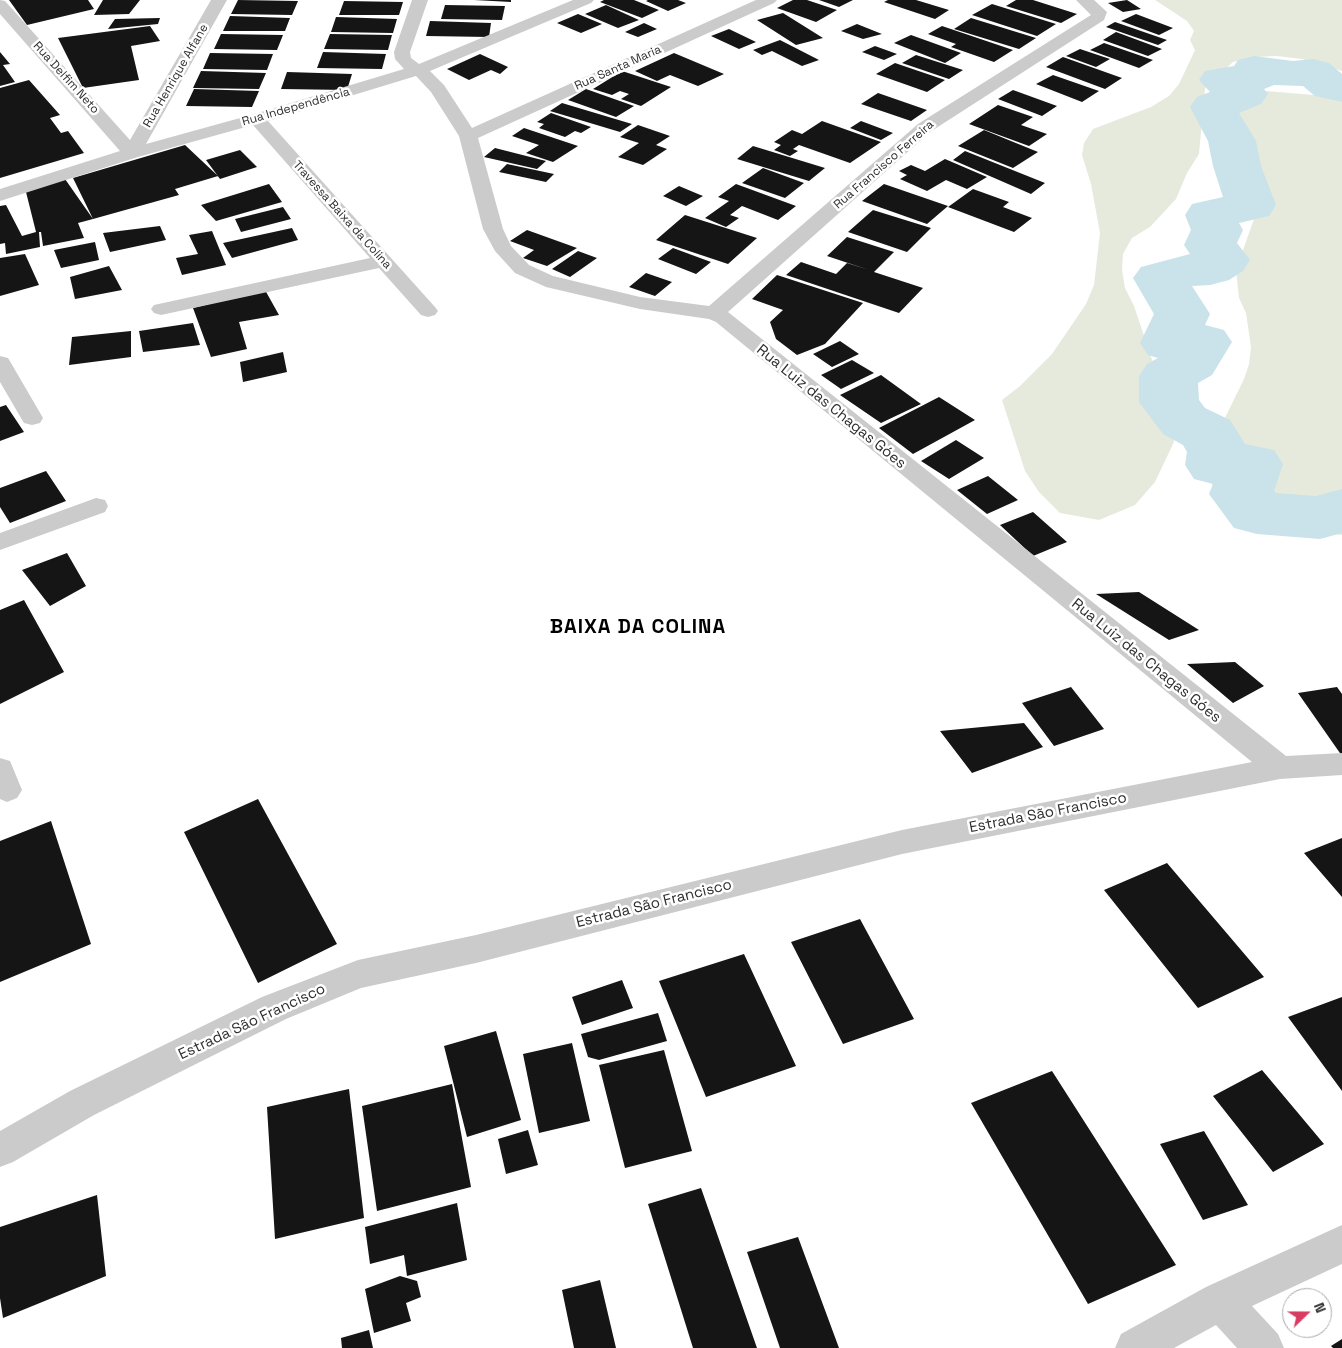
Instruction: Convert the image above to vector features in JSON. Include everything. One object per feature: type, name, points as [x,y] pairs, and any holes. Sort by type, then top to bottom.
[{"type":"street","name":"Rua Henrique Alfane","points":[[132,153],[219,0]]},
{"type":"street","name":"Rua Luiz das Chagas Góes","points":[[420,0],[402,52],[406,63],[419,70],[438,89],[468,136],[494,229],[502,247],[522,269],[546,281],[640,303],[714,313],[723,318],[1280,768]]},
{"type":"street","name":"Rua Independência","points":[[0,195],[132,153],[257,119],[419,70],[586,0]]},
{"type":"street","name":"Rua Santa Maria","points":[[468,136],[769,0]]},
{"type":"street","name":"Rua Francisco Ferreira","points":[[714,313],[924,128],[1098,17],[1099,12],[1084,0]]},
{"type":"street","name":"Rua Delfim Neto","points":[[0,4],[132,153]]},
{"type":"street","name":"Travessa Baixa da Colina","points":[[257,119],[428,311]]},
{"type":"street","points":[[161,309],[383,261]]},
{"type":"street","points":[[0,363],[32,418]]},
{"type":"street","points":[[0,542],[96,506]]},
{"type":"street","name":"Estrada São Francisco","points":[[0,1150],[82,1103],[257,1016],[358,974],[476,949],[902,842],[1280,768],[1342,764]]},
{"type":"street","points":[[1136,1348],[1220,1301],[1342,1244]]},
{"type":"street","points":[[1220,1301],[1264,1348]]},
{"type":"shaded area","points":[[1155,0],[1342,0],[1342,71],[1302,59],[1277,56],[1254,57],[1233,62],[1205,88],[1199,154],[1187,173],[1176,199],[1150,227],[1132,238],[1123,254],[1122,270],[1125,288],[1134,306],[1172,419],[1174,442],[1155,482],[1135,505],[1099,520],[1060,513],[1039,492],[1025,471],[1002,400],[1020,386],[1052,354],[1086,304],[1094,285],[1100,233],[1091,184],[1082,155],[1084,143],[1093,129],[1151,107],[1169,96],[1179,84],[1195,50],[1190,40],[1194,31],[1187,21]]},
{"type":"shaded area","points":[[1266,91],[1314,95],[1342,102],[1342,535],[1294,529],[1265,520],[1234,504],[1213,486],[1206,466],[1220,428],[1244,379],[1249,364],[1251,347],[1246,313],[1239,298],[1236,270],[1255,216],[1257,202],[1254,173],[1231,98],[1244,92]]},
{"type":"building","points":[[9,0],[88,0],[94,9],[27,25]]},
{"type":"building","points":[[103,0],[140,0],[129,14],[94,15]]},
{"type":"building","points":[[238,0],[298,1],[292,15],[231,14]]},
{"type":"building","points":[[474,0],[511,0],[511,2]]},
{"type":"building","points":[[604,0],[634,0],[659,10],[642,18],[600,2]]},
{"type":"building","points":[[678,0],[686,3],[668,11],[646,1]]},
{"type":"building","points":[[793,0],[807,0],[837,10],[816,22],[777,8]]},
{"type":"building","points":[[819,0],[853,0],[839,7]]},
{"type":"building","points":[[888,0],[916,0],[949,10],[935,19],[884,2]]},
{"type":"building","points":[[1016,0],[1033,0],[1077,14],[1061,23],[1006,6]]},
{"type":"building","points":[[1127,0],[1141,9],[1123,12],[1108,3]]},
{"type":"building","points":[[344,1],[403,2],[399,15],[339,15]]},
{"type":"building","points":[[992,4],[1056,24],[1037,36],[972,15]]},
{"type":"building","points":[[445,5],[505,6],[502,20],[441,19]]},
{"type":"building","points":[[606,5],[639,20],[618,28],[585,14]]},
{"type":"building","points":[[783,13],[823,38],[796,45],[757,20]]},
{"type":"building","points":[[578,14],[602,24],[581,33],[557,23]]},
{"type":"building","points":[[1136,14],[1173,28],[1159,35],[1121,21]]},
{"type":"building","points":[[230,16],[290,18],[285,31],[223,31]]},
{"type":"building","points":[[336,17],[397,19],[393,33],[331,32]]},
{"type":"building","points":[[160,18],[158,24],[108,29],[115,19]]},
{"type":"building","points":[[971,18],[1036,38],[1019,49],[954,29]]},
{"type":"building","points":[[430,21],[491,23],[489,37],[426,36]]},
{"type":"building","points":[[1115,22],[1167,40],[1158,45],[1106,27]]},
{"type":"building","points":[[644,23],[657,29],[638,37],[625,32]]},
{"type":"building","points":[[857,24],[882,34],[863,39],[841,31]]},
{"type":"building","points":[[150,26],[160,41],[131,46],[139,80],[83,88],[58,38]]},
{"type":"building","points":[[942,26],[1013,50],[994,62],[951,47],[956,44],[928,34]]},
{"type":"building","points":[[729,29],[756,42],[739,49],[711,36]]},
{"type":"building","points":[[1116,32],[1162,49],[1148,56],[1103,40]]},
{"type":"building","points":[[221,34],[283,35],[277,50],[214,49]]},
{"type":"building","points":[[330,34],[392,35],[388,50],[324,49]]},
{"type":"building","points":[[911,35],[961,53],[945,63],[894,43]]},
{"type":"building","points":[[780,40],[819,60],[802,66],[772,51],[762,55],[753,50]]},
{"type":"building","points":[[1104,43],[1153,60],[1139,68],[1090,50]]},
{"type":"building","points":[[875,46],[897,54],[884,60],[862,52]]},
{"type":"building","points":[[1080,49],[1110,59],[1096,67],[1066,56]]},
{"type":"building","points":[[0,52],[10,64],[3,65],[15,82],[0,86]]},
{"type":"building","points":[[323,52],[386,54],[382,69],[317,68]]},
{"type":"building","points":[[210,53],[273,54],[267,70],[203,69]]},
{"type":"building","points":[[674,53],[724,74],[698,86],[670,75],[657,81],[635,71]]},
{"type":"building","points":[[480,54],[508,67],[500,74],[491,70],[469,80],[447,69]]},
{"type":"building","points":[[916,55],[963,70],[949,79],[902,63]]},
{"type":"building","points":[[1063,57],[1122,78],[1105,89],[1046,67]]},
{"type":"building","points":[[895,63],[945,80],[927,92],[876,74]]},
{"type":"building","points":[[201,71],[266,73],[259,89],[193,88]]},
{"type":"building","points":[[622,71],[671,87],[641,106],[621,99],[629,94],[620,91],[612,95],[593,89]]},
{"type":"building","points":[[287,72],[352,74],[347,90],[281,89]]},
{"type":"building","points":[[1053,75],[1099,91],[1082,102],[1036,84]]},
{"type":"building","points":[[29,80],[60,115],[50,118],[61,133],[68,131],[84,153],[0,178],[0,88]]},
{"type":"building","points":[[194,89],[259,91],[252,107],[186,106]]},
{"type":"building","points":[[586,89],[634,106],[616,117],[568,100]]},
{"type":"building","points":[[1013,90],[1057,106],[1042,116],[998,99]]},
{"type":"building","points":[[878,93],[927,110],[911,121],[861,104]]},
{"type":"building","points":[[562,103],[632,124],[620,132],[550,111]]},
{"type":"building","points":[[998,105],[1033,117],[1021,125],[1047,134],[1029,146],[969,124]]},
{"type":"building","points":[[551,113],[591,127],[581,133],[575,131],[565,137],[539,128],[544,124],[537,122]]},
{"type":"building","points":[[822,121],[881,142],[850,163],[799,145],[793,149],[798,151],[790,156],[774,150],[781,145],[774,142],[792,130],[802,134]]},
{"type":"building","points":[[861,121],[893,133],[881,140],[850,128]]},
{"type":"building","points":[[638,125],[670,136],[656,145],[667,149],[643,165],[618,157],[639,143],[620,137]]},
{"type":"building","points":[[524,128],[578,146],[553,162],[526,153],[539,145],[512,136]]},
{"type":"building","points":[[984,130],[1038,152],[1013,168],[958,146]]},
{"type":"building","points":[[185,145],[218,176],[175,189],[179,195],[93,219],[73,178]]},
{"type":"building","points":[[753,146],[825,168],[809,181],[737,159]]},
{"type":"building","points":[[495,148],[546,161],[537,169],[484,157]]},
{"type":"building","points":[[240,150],[257,167],[220,179],[206,160]]},
{"type":"building","points":[[965,151],[1045,183],[1031,194],[953,160]]},
{"type":"building","points":[[945,159],[987,177],[967,189],[946,180],[927,191],[900,179],[907,175],[899,171],[911,165],[925,171]]},
{"type":"building","points":[[507,164],[554,174],[546,182],[499,172]]},
{"type":"building","points":[[763,168],[804,183],[785,198],[742,183]]},
{"type":"building","points":[[65,179],[93,219],[78,223],[84,238],[43,246],[41,232],[39,232],[40,247],[6,254],[5,243],[0,244],[0,206],[6,205],[22,236],[36,232],[26,192]]},
{"type":"building","points":[[269,184],[282,202],[216,221],[201,205]]},
{"type":"building","points":[[736,184],[796,206],[778,220],[742,206],[730,215],[739,218],[726,227],[705,218],[729,201],[718,197]]},
{"type":"building","points":[[884,184],[948,206],[927,224],[862,201]]},
{"type":"building","points":[[679,186],[703,196],[686,206],[663,196]]},
{"type":"building","points":[[973,189],[1009,202],[1003,207],[1032,218],[1014,232],[948,207]]},
{"type":"building","points":[[283,207],[291,219],[241,232],[235,219]]},
{"type":"building","points":[[873,210],[931,228],[907,252],[848,232]]},
{"type":"building","points":[[685,215],[757,238],[728,264],[656,240]]},
{"type":"building","points":[[160,226],[166,240],[110,252],[103,233]]},
{"type":"building","points":[[292,228],[298,240],[232,258],[223,243]]},
{"type":"building","points":[[527,230],[577,248],[547,266],[523,258],[534,250],[510,241]]},
{"type":"building","points":[[212,231],[226,265],[182,275],[176,258],[198,254],[189,235]]},
{"type":"building","points":[[847,237],[894,252],[874,272],[923,288],[899,313],[786,275],[801,262],[836,274],[847,263],[869,270],[827,256]]},
{"type":"building","points":[[95,242],[99,260],[61,268],[54,250]]},
{"type":"building","points":[[673,248],[711,262],[696,274],[658,259]]},
{"type":"building","points":[[578,251],[597,258],[570,277],[552,269]]},
{"type":"building","points":[[25,254],[39,285],[0,296],[0,258]]},
{"type":"building","points":[[109,266],[122,290],[75,299],[70,277]]},
{"type":"building","points":[[646,273],[672,282],[655,296],[629,287]]},
{"type":"building","points":[[777,275],[863,303],[825,344],[797,355],[776,339],[770,322],[783,310],[752,299]]},
{"type":"building","points":[[265,290],[279,315],[239,322],[247,349],[211,357],[193,308]]},
{"type":"building","points":[[193,323],[200,345],[143,352],[139,331]]},
{"type":"building","points":[[131,331],[131,357],[69,365],[72,337]]},
{"type":"building","points":[[840,341],[859,354],[832,367],[813,354]]},
{"type":"building","points":[[283,352],[287,372],[243,382],[240,362]]},
{"type":"building","points":[[852,360],[874,373],[841,389],[821,375]]},
{"type":"building","points":[[881,375],[921,404],[881,423],[840,395]]},
{"type":"building","points":[[939,397],[975,420],[913,454],[879,428]]},
{"type":"building","points":[[6,405],[24,432],[0,441],[0,407]]},
{"type":"building","points":[[956,440],[984,458],[949,479],[921,461]]},
{"type":"building","points":[[46,471],[66,501],[10,523],[0,507],[0,488]]},
{"type":"building","points":[[988,476],[1018,500],[987,514],[957,490]]},
{"type":"building","points":[[1033,512],[1067,542],[1033,556],[1000,525]]},
{"type":"building","points":[[67,553],[86,586],[50,606],[22,570]]},
{"type":"building","points":[[1139,592],[1199,630],[1169,640],[1096,594]]},
{"type":"building","points":[[24,600],[64,672],[0,704],[0,610]]},
{"type":"building","points":[[1235,662],[1264,686],[1233,703],[1187,664]]},
{"type":"building","points":[[1071,687],[1104,729],[1054,746],[1022,703]]},
{"type":"building","points":[[1337,687],[1342,694],[1342,756],[1298,693]]},
{"type":"building","points":[[1024,723],[1043,747],[972,773],[940,731]]},
{"type":"building","points":[[258,799],[337,944],[258,983],[184,832]]},
{"type":"building","points":[[51,821],[91,944],[0,982],[0,841]]},
{"type":"building","points":[[1342,838],[1342,897],[1304,853]]},
{"type":"building","points":[[1167,863],[1264,977],[1198,1008],[1104,890]]},
{"type":"building","points":[[860,919],[914,1019],[843,1044],[791,942]]},
{"type":"building","points":[[744,954],[796,1066],[706,1097],[659,981]]},
{"type":"building","points":[[622,980],[633,1008],[582,1025],[572,997]]},
{"type":"building","points":[[1342,997],[1342,1091],[1288,1017]]},
{"type":"building","points":[[658,1013],[667,1041],[599,1060],[588,1057],[581,1034]]},
{"type":"building","points":[[496,1031],[521,1120],[467,1137],[444,1046]]},
{"type":"building","points":[[572,1043],[590,1121],[539,1133],[523,1054]]},
{"type":"building","points":[[664,1050],[692,1151],[625,1168],[599,1065]]},
{"type":"building","points":[[1262,1070],[1324,1144],[1273,1172],[1213,1096]]},
{"type":"building","points":[[1052,1071],[1176,1265],[1088,1304],[971,1103]]},
{"type":"building","points":[[452,1084],[471,1187],[377,1211],[362,1106]]},
{"type":"building","points":[[349,1089],[364,1218],[275,1239],[267,1107]]},
{"type":"building","points":[[528,1130],[538,1165],[506,1174],[498,1139]]},
{"type":"building","points":[[1204,1131],[1248,1205],[1203,1220],[1160,1144]]},
{"type":"building","points":[[701,1188],[757,1348],[693,1348],[648,1204]]},
{"type":"building","points":[[97,1195],[106,1276],[3,1318],[0,1298],[0,1227]]},
{"type":"building","points":[[457,1203],[467,1260],[407,1276],[404,1255],[370,1264],[365,1227]]},
{"type":"building","points":[[798,1237],[839,1348],[780,1348],[747,1252]]},
{"type":"building","points":[[400,1276],[417,1281],[421,1297],[406,1303],[411,1321],[374,1333],[365,1289]]},
{"type":"building","points":[[600,1280],[616,1348],[574,1348],[562,1290]]},
{"type":"building","points":[[369,1330],[373,1348],[342,1348],[341,1338]]},
{"type":"building","points":[[1342,1339],[1342,1348],[1333,1348],[1331,1346]]},
{"type":"waterway","points":[[1342,89],[1331,87],[1313,72],[1293,74],[1254,69],[1257,78],[1221,80],[1245,94],[1213,107],[1232,141],[1237,166],[1251,205],[1210,215],[1217,230],[1210,245],[1224,260],[1210,269],[1192,269],[1160,278],[1182,314],[1168,343],[1204,342],[1192,363],[1168,376],[1169,402],[1184,421],[1208,433],[1218,452],[1216,465],[1252,464],[1241,494],[1257,513],[1320,518],[1342,510]]},
{"type":"district","name":"BAIXA DA COLINA","points":[[638,628]]}]
